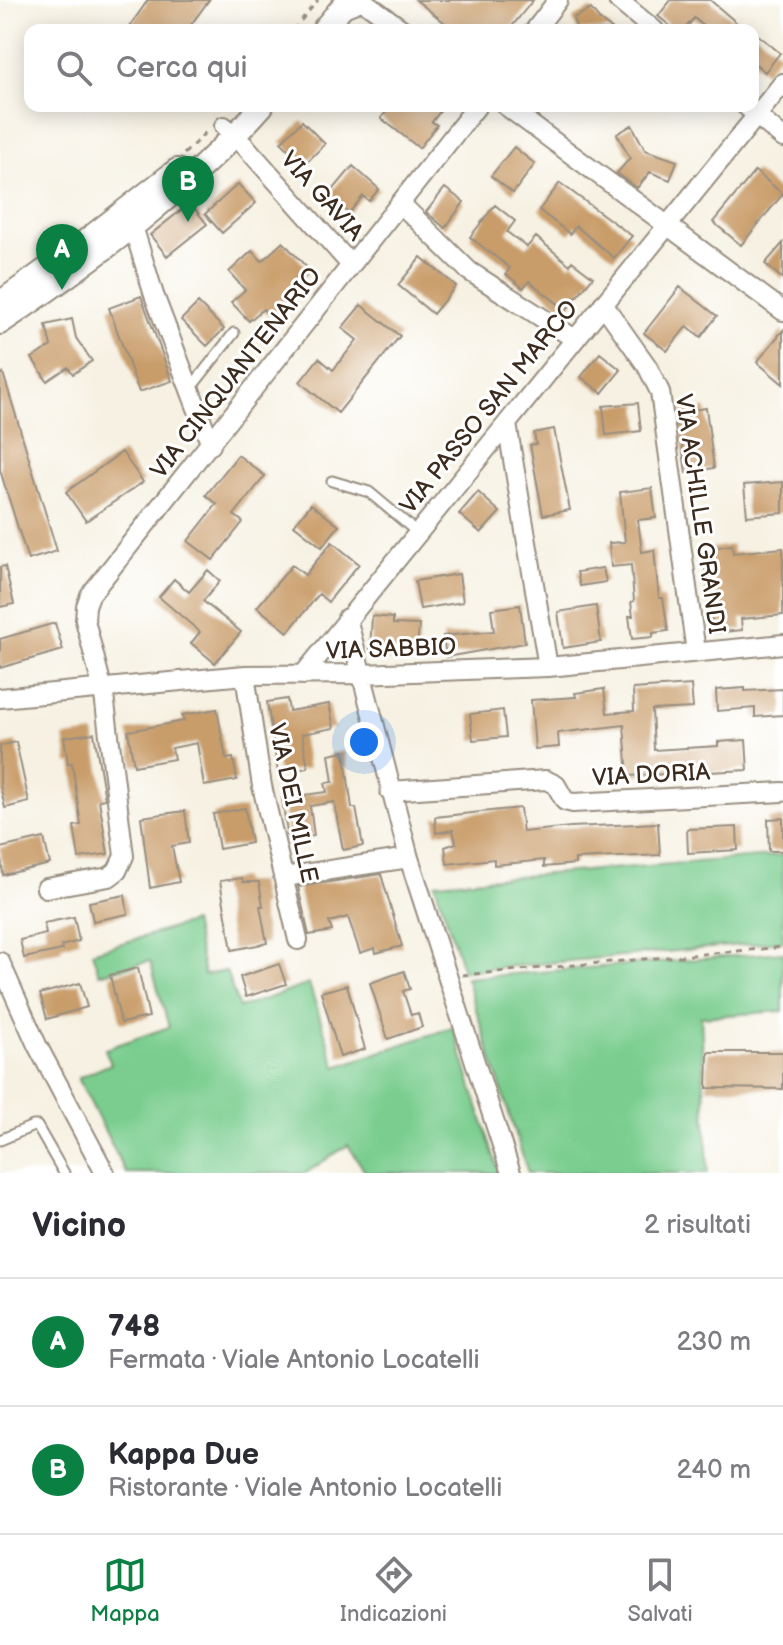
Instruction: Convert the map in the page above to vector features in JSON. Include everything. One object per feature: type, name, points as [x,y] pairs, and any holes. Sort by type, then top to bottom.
[{"type":"street","points":[[540,24],[558,0]]},
{"type":"street","points":[[618,0],[647,24]]},
{"type":"street","points":[[315,24],[344,1]]},
{"type":"street","points":[[327,24],[344,1]]},
{"type":"street","points":[[344,1],[391,24]]},
{"type":"street","name":"VIA PASSO SAN MARCO","points":[[759,104],[783,83]]},
{"type":"street","points":[[0,303],[188,180],[229,131],[240,112]]},
{"type":"street","points":[[229,131],[254,112]]},
{"type":"street","name":"VIA CINQUANTENARIO","points":[[46,888],[109,877],[123,861],[124,847],[102,687],[85,620],[87,601],[472,112]]},
{"type":"street","points":[[514,112],[783,311]]},
{"type":"street","name":"VIA PASSO SAN MARCO","points":[[303,675],[669,226],[750,112]]},
{"type":"street","points":[[752,112],[783,138]]},
{"type":"street","name":"VIA GAVIA","points":[[229,131],[351,265]]},
{"type":"street","points":[[400,203],[469,271],[575,339]]},
{"type":"street","points":[[0,323],[126,220]]},
{"type":"street","points":[[126,220],[211,445]]},
{"type":"street","name":"VIA ACHILLE GRANDI","points":[[603,304],[650,371],[661,397],[696,652]]},
{"type":"street","points":[[507,424],[548,667]]},
{"type":"street","points":[[347,618],[409,858],[511,1173]]},
{"type":"street","name":"VIA SABBIO","points":[[0,698],[245,675],[548,667],[783,644]]},
{"type":"street","name":"VIA DEI MILLE","points":[[245,675],[258,762],[298,940]]},
{"type":"street","name":"VIA DORIA","points":[[390,791],[546,780],[556,785],[565,801],[573,803],[783,792]]},
{"type":"street","points":[[284,877],[409,858]]},
{"type":"street","points":[[0,962],[37,1045],[105,1173]]},
{"type":"lane","points":[[190,389],[234,333]]},
{"type":"lane","points":[[332,481],[375,495],[418,533]]},
{"type":"lane","points":[[0,1140],[37,1126],[64,1173]]},
{"type":"path","points":[[298,24],[318,0]]},
{"type":"path","points":[[446,976],[783,947]]},
{"type":"green space","points":[[783,855],[783,941],[463,971],[435,883]]},
{"type":"green space","points":[[193,922],[204,975],[226,971],[239,1008],[309,984],[336,1067],[453,1027],[499,1173],[366,1173],[348,1145],[306,1173],[126,1173],[78,1078],[111,1064],[105,1049],[169,1027],[150,961],[99,974],[92,952]]},
{"type":"green space","points":[[783,952],[783,1011],[701,1017],[708,1173],[528,1173],[466,978]]},
{"type":"building","points":[[148,0],[209,0],[191,24],[131,24]]},
{"type":"building","points":[[416,0],[533,0],[514,24],[446,24]]},
{"type":"building","points":[[671,0],[710,0],[738,24],[701,24],[694,18],[689,24],[668,24],[658,16]]},
{"type":"building","points":[[591,9],[605,24],[575,24],[573,18]]},
{"type":"building","points":[[759,36],[780,53],[765,72],[759,67]]},
{"type":"building","points":[[386,112],[440,112],[432,122],[437,125],[419,148],[381,118]]},
{"type":"building","points":[[302,121],[325,144],[304,165],[281,142]]},
{"type":"building","points":[[632,125],[645,150],[677,161],[670,180],[650,172],[637,188],[617,173],[630,158],[617,134]]},
{"type":"building","points":[[514,147],[535,164],[513,193],[491,176]]},
{"type":"building","points":[[353,166],[379,189],[369,201],[363,196],[349,213],[328,196]]},
{"type":"building","points":[[755,171],[783,194],[741,245],[713,222]]},
{"type":"building","points":[[560,183],[632,236],[614,258],[576,226],[570,234],[539,210]]},
{"type":"building","points":[[238,184],[256,203],[222,233],[205,214]]},
{"type":"building","points":[[445,188],[464,202],[445,228],[426,212]]},
{"type":"building","points":[[190,203],[207,224],[167,256],[150,235]]},
{"type":"building","points":[[495,205],[515,221],[507,232],[527,247],[536,237],[570,265],[572,261],[593,277],[566,310],[529,281],[523,288],[506,274],[510,268],[470,237]]},
{"type":"building","points":[[283,242],[310,271],[280,300],[285,306],[272,318],[263,309],[249,321],[231,302],[245,290],[229,272],[252,251],[262,261]]},
{"type":"building","points":[[783,243],[783,279],[765,264]]},
{"type":"building","points":[[421,257],[456,286],[433,314],[398,285]]},
{"type":"building","points":[[680,287],[717,316],[701,337],[687,326],[667,351],[644,333]]},
{"type":"building","points":[[141,296],[172,381],[139,392],[109,308]]},
{"type":"building","points":[[198,303],[224,329],[207,346],[181,320]]},
{"type":"building","points":[[361,305],[400,336],[338,413],[300,382],[319,358],[333,370],[357,340],[342,328]]},
{"type":"building","points":[[72,319],[76,338],[92,361],[73,374],[68,367],[47,381],[32,358],[51,346],[46,325]]},
{"type":"building","points":[[783,330],[783,384],[757,362]]},
{"type":"building","points":[[600,353],[621,370],[602,393],[581,377]]},
{"type":"building","points":[[3,373],[57,551],[28,560],[0,470],[0,374]]},
{"type":"building","points":[[638,403],[641,431],[606,435],[603,406]]},
{"type":"building","points":[[706,408],[714,468],[686,473],[678,412]]},
{"type":"building","points":[[554,429],[570,510],[543,515],[530,445],[536,444],[534,433]]},
{"type":"building","points":[[122,452],[143,482],[86,521],[66,492]]},
{"type":"building","points":[[238,455],[265,476],[234,515],[243,522],[213,560],[188,541],[217,504],[206,495]]},
{"type":"building","points":[[783,482],[783,513],[747,516],[744,485]]},
{"type":"building","points":[[652,488],[656,518],[638,520],[642,552],[654,550],[659,598],[663,598],[668,631],[653,633],[653,637],[632,639],[629,616],[633,616],[631,602],[634,601],[631,565],[611,567],[609,543],[625,542],[620,492]]},
{"type":"building","points":[[478,492],[500,512],[481,533],[459,514]]},
{"type":"building","points":[[311,504],[339,526],[322,547],[294,525]]},
{"type":"building","points":[[332,542],[359,564],[328,602],[319,594],[288,632],[257,607],[292,565],[305,575]]},
{"type":"building","points":[[732,545],[733,553],[783,548],[783,615],[741,619],[742,630],[713,633],[703,549]]},
{"type":"building","points":[[5,566],[14,604],[0,607],[0,567]]},
{"type":"building","points":[[603,568],[606,582],[580,586],[577,572]]},
{"type":"building","points":[[208,570],[220,581],[203,601],[241,632],[215,663],[191,643],[200,632],[159,597],[174,579],[189,592]]},
{"type":"building","points":[[459,574],[463,602],[420,609],[415,581]]},
{"type":"building","points":[[520,605],[525,643],[446,657],[443,636],[494,631],[491,609]]},
{"type":"building","points":[[596,606],[601,642],[563,648],[558,612]]},
{"type":"building","points":[[372,616],[393,618],[393,624],[419,625],[417,652],[370,649]]},
{"type":"building","points":[[55,623],[63,650],[0,668],[0,639]]},
{"type":"building","points":[[691,685],[693,708],[652,710],[654,750],[718,746],[718,742],[746,740],[748,770],[628,776],[624,725],[558,733],[559,747],[535,749],[531,700],[576,697],[575,693],[604,689],[607,713],[634,711],[633,689]]},
{"type":"building","points":[[745,688],[745,691],[783,689],[783,715],[755,717],[755,708],[717,711],[716,690]]},
{"type":"building","points":[[287,699],[289,711],[329,704],[334,728],[302,734],[308,768],[278,773],[267,702]]},
{"type":"building","points":[[217,709],[226,759],[233,758],[237,780],[204,786],[197,743],[172,748],[174,759],[134,766],[128,731],[184,721],[182,715]]},
{"type":"building","points":[[503,710],[506,737],[473,740],[470,714]]},
{"type":"building","points":[[94,733],[105,799],[99,800],[108,854],[79,858],[74,826],[81,825],[72,763],[68,764],[64,737]]},
{"type":"building","points":[[16,742],[29,802],[5,808],[0,785],[0,746]]},
{"type":"building","points":[[344,751],[352,808],[356,808],[363,846],[343,850],[334,802],[310,806],[314,836],[288,840],[282,798],[327,792],[325,783],[333,782],[329,754]]},
{"type":"building","points":[[245,808],[251,843],[219,849],[213,814]]},
{"type":"building","points":[[520,808],[523,832],[658,823],[660,855],[575,859],[575,864],[544,867],[544,860],[494,865],[494,859],[447,864],[445,847],[456,843],[453,830],[436,833],[435,817]]},
{"type":"building","points":[[185,811],[189,843],[172,846],[179,882],[150,888],[141,817]]},
{"type":"building","points":[[783,818],[783,851],[769,851],[768,819]]},
{"type":"building","points":[[737,827],[738,850],[688,853],[687,829]]},
{"type":"building","points":[[44,838],[50,864],[3,875],[0,848]]},
{"type":"building","points":[[381,874],[402,946],[376,953],[375,948],[360,953],[348,917],[329,922],[332,931],[309,935],[298,887]]},
{"type":"building","points":[[242,878],[243,882],[259,882],[267,943],[232,950],[220,881]]},
{"type":"building","points":[[125,895],[128,914],[93,921],[89,902]]},
{"type":"building","points":[[74,917],[79,941],[61,946],[62,950],[24,958],[20,940],[46,934],[44,923]]},
{"type":"building","points":[[279,964],[286,984],[246,997],[240,977]]},
{"type":"building","points":[[138,968],[149,1017],[121,1023],[110,975]]},
{"type":"building","points":[[404,971],[410,989],[403,991],[411,1015],[418,1013],[422,1027],[388,1039],[370,983]]},
{"type":"building","points":[[80,983],[87,1007],[47,1019],[40,994]]},
{"type":"building","points":[[347,985],[365,1049],[340,1057],[321,992]]},
{"type":"building","points":[[708,1052],[783,1052],[783,1089],[707,1088]]},
{"type":"place","name":"Kappa Due","points":[[188,222]]},
{"type":"place","name":"748","points":[[62,290]]}]
